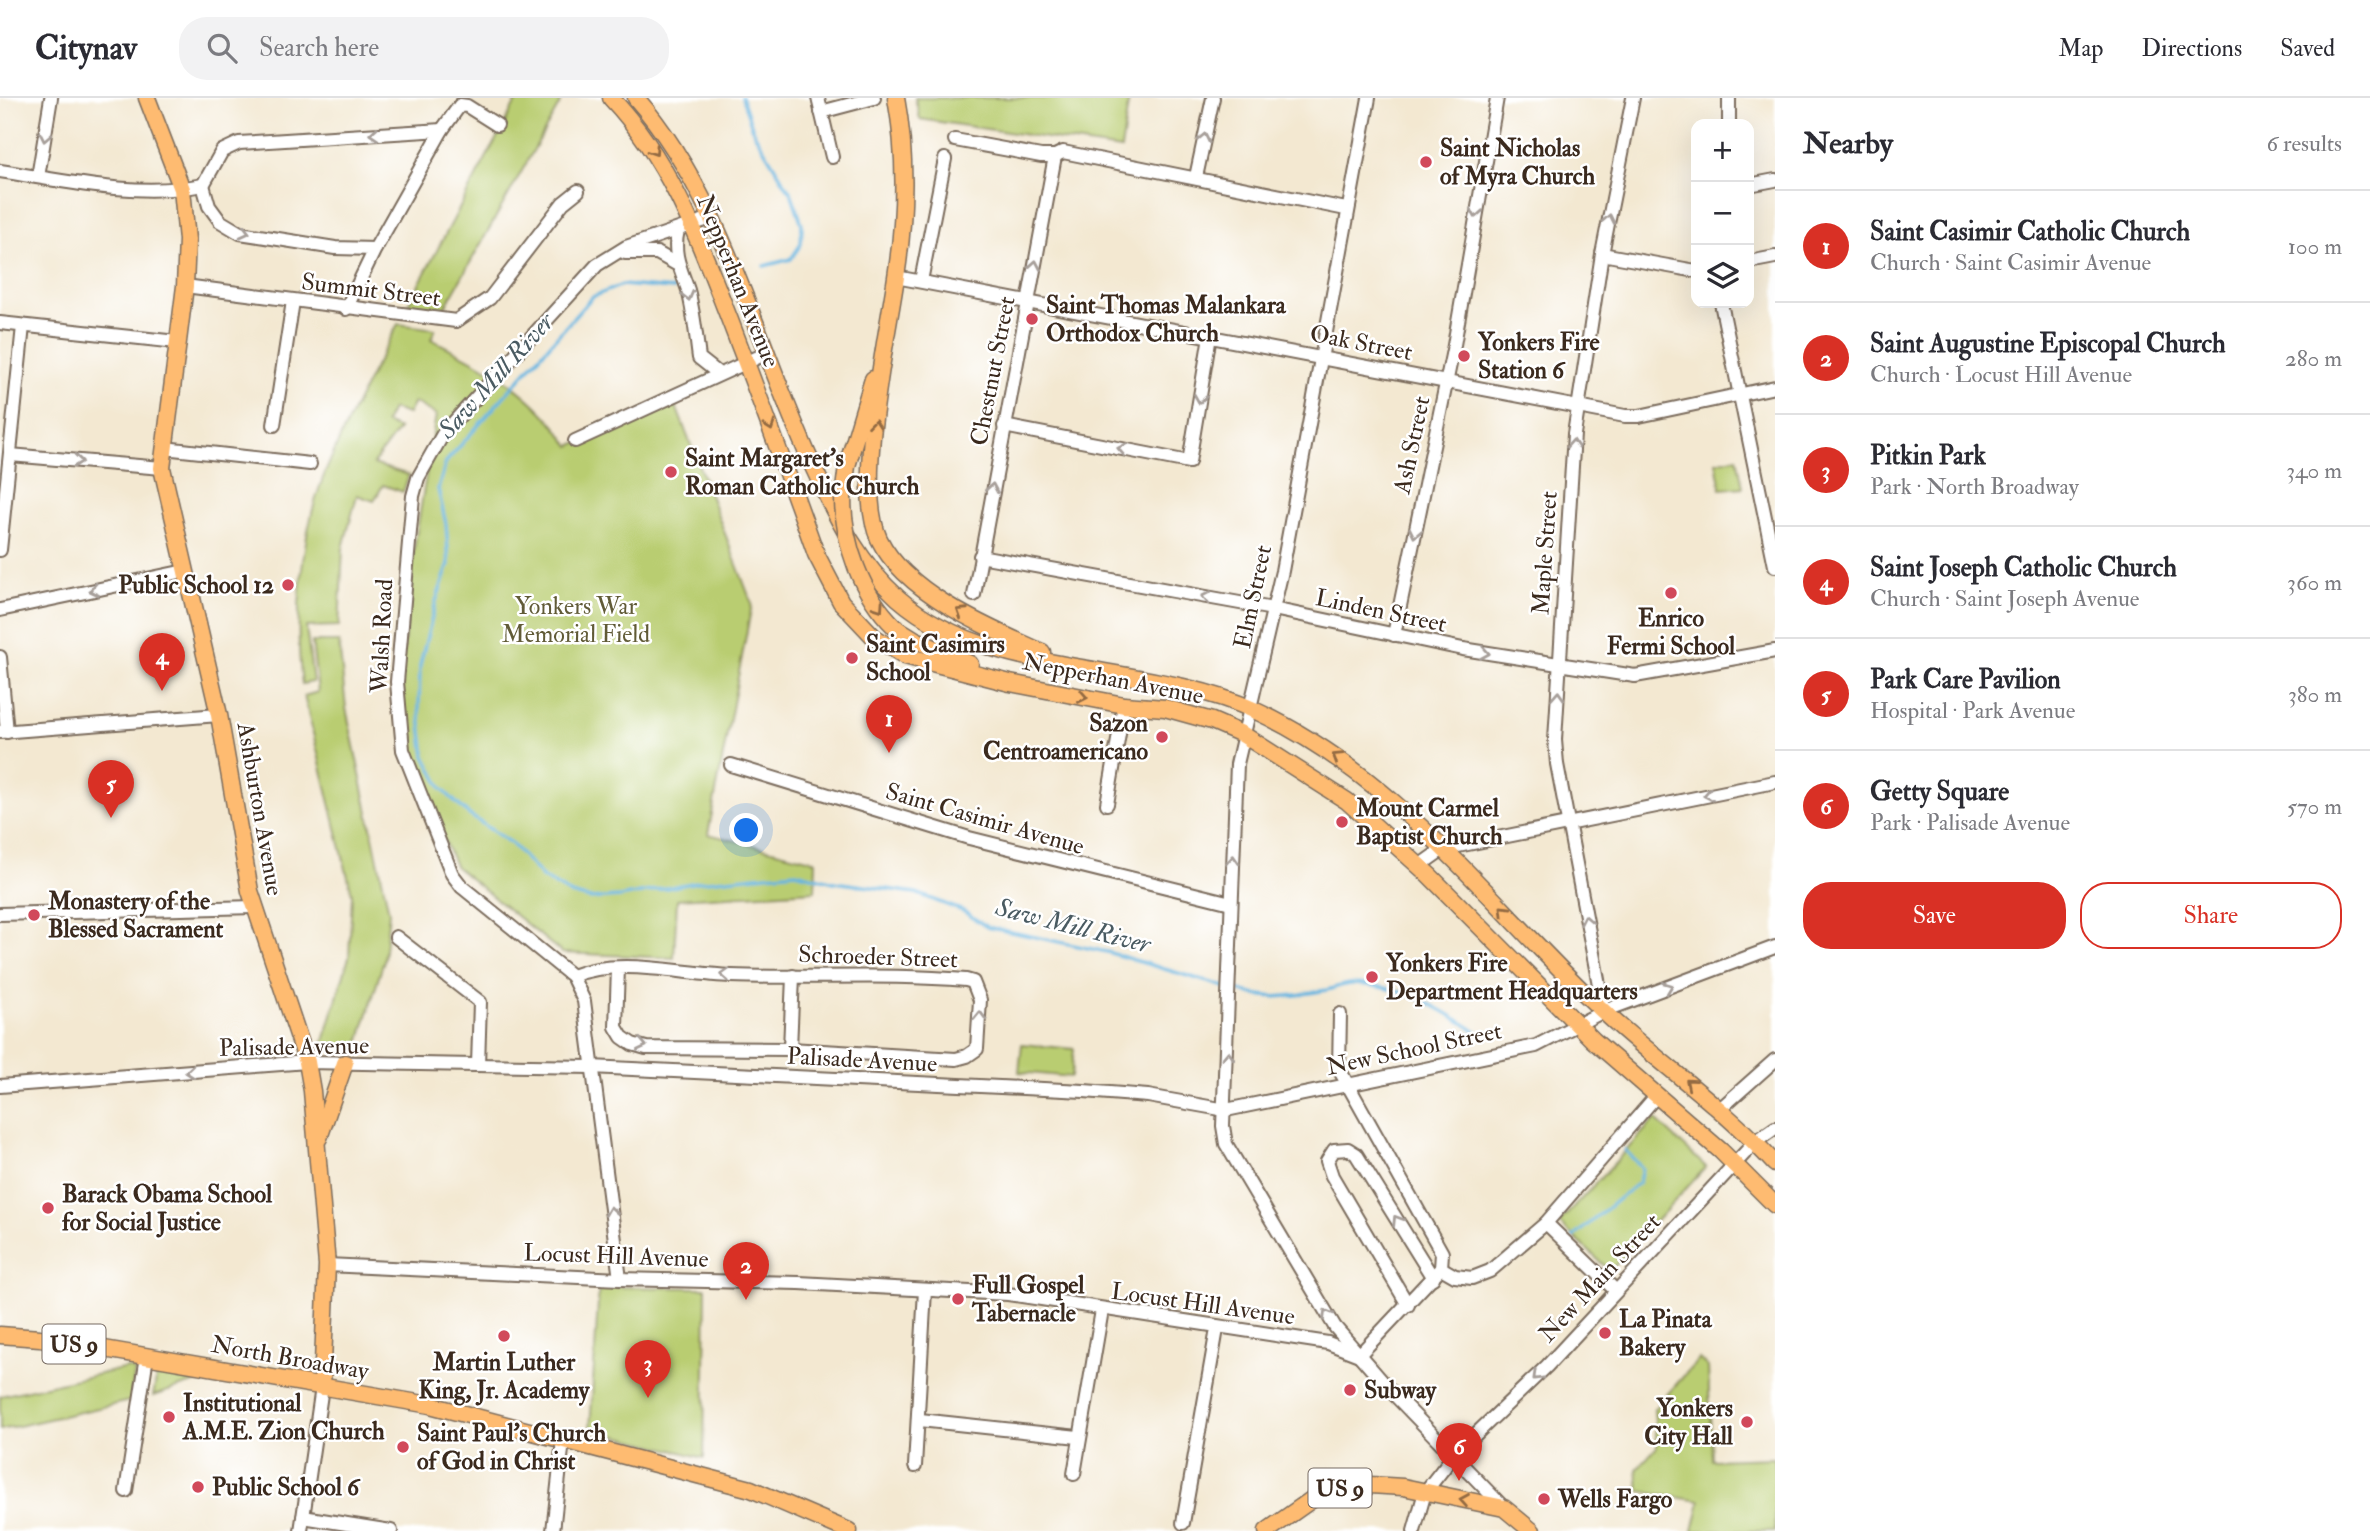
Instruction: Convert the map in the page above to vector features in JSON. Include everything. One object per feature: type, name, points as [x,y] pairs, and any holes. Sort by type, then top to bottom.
[{"type":"main road","name":"Ashburton Avenue","points":[[147,98],[182,189],[187,240],[185,286],[162,468],[219,715],[254,907],[307,1062],[318,1140],[327,1265],[322,1387]]},
{"type":"main road","name":"Nepperhan Avenue","points":[[611,98],[637,125],[660,160],[694,225],[816,554],[841,602],[874,637],[905,656],[1041,689],[1124,705],[1165,708],[1212,721],[1242,734],[1347,801],[1419,866],[1577,1024],[1734,1164],[1775,1205]]},
{"type":"main road","name":"Nepperhan Avenue","points":[[636,98],[665,134],[711,218],[788,415],[832,507],[871,571],[927,620],[967,640],[1010,653],[1177,685],[1250,708],[1292,728],[1354,768],[1400,805],[1604,1011],[1721,1108],[1775,1164]]},
{"type":"main road","points":[[895,98],[900,121],[904,200],[896,277],[883,343],[846,466],[843,498],[846,536],[852,557],[867,589],[895,627],[951,657],[1041,689]]},
{"type":"main road","points":[[883,343],[869,489],[872,516],[880,540],[920,586],[976,621],[1066,663]]},
{"type":"main road","points":[[318,1140],[345,1063]]},
{"type":"main road","name":"North Broadway","points":[[0,1335],[40,1338],[430,1405],[751,1489],[849,1531]]},
{"type":"main road","name":"US 9","points":[[1267,1531],[1310,1500],[1333,1489],[1370,1485],[1425,1492],[1504,1508],[1532,1531]]},
{"type":"street","points":[[38,177],[51,98]]},
{"type":"street","points":[[818,98],[832,157]]},
{"type":"street","points":[[821,112],[874,98]]},
{"type":"street","points":[[1196,177],[1213,98]]},
{"type":"street","name":"Elm Street","points":[[1226,1110],[1237,764],[1273,609],[1346,209],[1369,98]]},
{"type":"street","name":"Ash Street","points":[[1394,635],[1447,381],[1497,98]]},
{"type":"street","name":"Maple Street","points":[[1604,1011],[1568,824],[1555,740],[1577,410],[1602,254],[1633,98]]},
{"type":"street","points":[[1729,98],[1729,119]]},
{"type":"street","points":[[346,309],[375,249],[442,130],[460,105],[467,106],[497,125]]},
{"type":"street","points":[[0,171],[129,190],[182,189],[202,185],[222,151],[239,143],[442,130]]},
{"type":"street","points":[[956,140],[1041,156],[1055,156],[1063,152],[1346,209]]},
{"type":"street","name":"Chestnut Street","points":[[974,595],[1055,156]]},
{"type":"street","points":[[921,281],[945,159]]},
{"type":"street","points":[[1754,184],[1775,180]]},
{"type":"street","points":[[202,185],[209,206],[220,221],[240,233],[335,248],[375,249]]},
{"type":"street","name":"Summit Street","points":[[185,286],[346,309],[456,321],[490,298],[563,203],[578,191]]},
{"type":"street","name":"Walsh Road","points":[[620,1279],[584,1001],[572,976],[462,887],[452,874],[403,750],[397,682],[413,496],[418,478],[443,434],[611,254],[711,218]]},
{"type":"street","points":[[678,230],[675,243],[678,265],[688,291],[699,358],[697,376],[690,386]]},
{"type":"street","points":[[611,254],[638,251],[657,253],[678,265]]},
{"type":"street","points":[[1602,254],[1691,270]]},
{"type":"street","points":[[1754,261],[1775,257]]},
{"type":"street","name":"Oak Street","points":[[896,277],[1320,356],[1577,410],[1639,416],[1775,387]]},
{"type":"street","points":[[274,425],[293,301]]},
{"type":"street","points":[[1722,308],[1770,518],[1775,566]]},
{"type":"street","points":[[0,323],[177,342]]},
{"type":"street","points":[[0,550],[23,326]]},
{"type":"street","points":[[1004,426],[1189,462],[1210,336]]},
{"type":"street","points":[[575,440],[765,354]]},
{"type":"street","points":[[699,358],[718,373]]},
{"type":"street","points":[[164,448],[310,464]]},
{"type":"street","points":[[10,455],[162,468]]},
{"type":"street","name":"Linden Street","points":[[980,556],[1273,609],[1559,666],[1635,676],[1775,651]]},
{"type":"street","points":[[0,610],[185,571]]},
{"type":"street","points":[[0,657],[3,732],[219,715]]},
{"type":"street","points":[[1107,804],[1124,705]]},
{"type":"street","name":"Saint Casimir Avenue","points":[[731,765],[969,838],[1231,903]]},
{"type":"street","points":[[1419,866],[1443,849],[1775,782]]},
{"type":"street","points":[[0,914],[254,907]]},
{"type":"street","points":[[396,937],[480,1002],[478,1065]]},
{"type":"street","name":"New School Street","points":[[1226,1110],[1536,1046],[1604,1011],[1775,947]]},
{"type":"street","name":"Schroeder Street","points":[[572,976],[591,968],[618,968],[732,976],[966,980],[973,982],[978,989],[979,1036],[973,1053],[956,1059],[790,1049],[646,1048],[632,1044],[622,1037],[616,1027],[618,968]]},
{"type":"street","points":[[790,1049],[793,976]]},
{"type":"street","points":[[1340,1014],[1339,1069],[1442,1253],[1437,1273],[1359,1355]]},
{"type":"street","points":[[1721,1108],[1775,1060]]},
{"type":"street","name":"Palisade Avenue","points":[[0,1086],[307,1062],[384,1066],[591,1067],[1083,1091],[1148,1096],[1226,1110]]},
{"type":"street","points":[[1408,1305],[1332,1176],[1327,1161],[1334,1150],[1348,1149],[1356,1154],[1437,1273],[1480,1277],[1546,1223],[1657,1095]]},
{"type":"street","points":[[1226,1110],[1223,1126],[1226,1144],[1335,1328],[1504,1508]]},
{"type":"street","name":"New Main Street","points":[[1425,1492],[1454,1455],[1547,1366],[1755,1142],[1775,1128]]},
{"type":"street","points":[[1546,1223],[1616,1291]]},
{"type":"street","name":"Locust Hill Avenue","points":[[327,1265],[1008,1294],[1217,1329],[1328,1343],[1359,1355]]},
{"type":"street","points":[[915,1466],[920,1420],[925,1290]]},
{"type":"street","points":[[1074,1474],[1078,1437],[1102,1310]]},
{"type":"street","points":[[1183,1522],[1217,1329]]},
{"type":"street","points":[[127,1491],[147,1356]]},
{"type":"street","name":"Ashburton Avenue","points":[[301,1531],[322,1387]]},
{"type":"street","points":[[920,1420],[1078,1437]]},
{"type":"street","points":[[553,1531],[563,1440]]},
{"type":"street","points":[[1414,1531],[1425,1492]]},
{"type":"street","points":[[303,1517],[391,1531]]},
{"type":"green space","points":[[518,98],[563,98],[444,309],[408,305]]},
{"type":"green space","points":[[915,98],[1129,98],[1121,149],[920,119]]},
{"type":"green space","name":"Yonkers War Memorial Field","points":[[398,324],[435,329],[431,339],[508,382],[540,409],[570,446],[674,401],[752,604],[708,834],[816,861],[815,891],[677,899],[674,958],[562,953],[455,866],[405,748],[401,671],[415,543],[436,415],[414,402],[408,414],[392,409],[385,423],[399,429],[373,464],[409,475],[403,492],[383,485],[374,501],[357,495],[343,548],[339,626],[306,627],[313,682],[302,684],[299,607],[304,553],[315,501],[349,419]]},
{"type":"green space","points":[[1737,457],[1743,487],[1721,489],[1716,462]]},
{"type":"green space","points":[[312,642],[339,642],[346,708],[389,912],[384,960],[357,1049],[322,1048],[349,957],[352,894],[304,696],[318,692]]},
{"type":"green space","points":[[1022,1044],[1074,1049],[1071,1077],[1019,1072]]},
{"type":"green space","points":[[1655,1119],[1706,1167],[1610,1271],[1559,1223]]},
{"type":"green space","points":[[599,1287],[706,1288],[704,1458],[590,1429]]},
{"type":"green space","points":[[1699,1359],[1708,1367],[1712,1460],[1775,1458],[1775,1531],[1693,1531],[1700,1501],[1639,1491],[1637,1469],[1657,1447],[1654,1409]]},
{"type":"green space","points":[[127,1368],[135,1370],[130,1401],[0,1430],[0,1396]]},
{"type":"green space","points":[[157,1374],[195,1381],[199,1381],[153,1396]]},
{"type":"waterway","name":"Saw Mill River","points":[[742,98],[754,133],[792,195],[802,224],[801,244],[791,259],[764,266]]},
{"type":"waterway","name":"Saw Mill River","points":[[674,289],[622,285],[592,297],[446,462],[438,489],[446,524],[449,564],[436,601],[420,665],[419,708],[425,756],[442,789],[468,814],[512,844],[543,878],[571,894],[590,899],[620,897],[697,882],[796,872],[834,882],[916,893],[963,911],[987,927],[1107,952],[1225,987]]},
{"type":"waterway","name":"Saw Mill River","points":[[1232,989],[1280,997],[1347,984],[1372,985],[1423,1001],[1485,1037]]},
{"type":"waterway","name":"Saw Mill River","points":[[1573,1237],[1639,1182],[1642,1168],[1625,1150]]},
{"type":"place","name":"Saint Nicholas of Myra Church","points":[[1426,162]]},
{"type":"place","name":"Saint Thomas Malankara Orthodox Church","points":[[1032,319]]},
{"type":"place","name":"Yonkers Fire Station 6","points":[[1464,356]]},
{"type":"place","name":"Saint Margaret's Roman Catholic Church","points":[[671,472]]},
{"type":"place","name":"Public School 12","points":[[288,585]]},
{"type":"place","name":"Enrico Fermi School","points":[[1671,593]]},
{"type":"place","name":"Saint Casimirs School","points":[[852,658]]},
{"type":"place","name":"Saint Joseph Catholic Church","points":[[162,691]]},
{"type":"place","name":"Sazon Centroamericano","points":[[1162,737]]},
{"type":"place","name":"Saint Casimir Catholic Church","points":[[889,753]]},
{"type":"place","name":"Park Care Pavilion","points":[[111,818]]},
{"type":"place","name":"Mount Carmel Baptist Church","points":[[1342,822]]},
{"type":"place","name":"Monastery of the Blessed Sacrament","points":[[34,915]]},
{"type":"place","name":"Yonkers Fire Department Headquarters","points":[[1372,977]]},
{"type":"place","name":"Barack Obama School for Social Justice","points":[[48,1208]]},
{"type":"place","name":"Full Gospel Tabernacle","points":[[958,1299]]},
{"type":"place","name":"Saint Augustine Episcopal Church","points":[[746,1300]]},
{"type":"place","name":"La Pinata Bakery","points":[[1605,1333]]},
{"type":"place","name":"Martin Luther King, Jr. Academy","points":[[504,1336]]},
{"type":"place","name":"Subway","points":[[1350,1390]]},
{"type":"place","name":"Pitkin Park","points":[[648,1398]]},
{"type":"place","name":"Institutional A.M.E. Zion Church","points":[[169,1417]]},
{"type":"place","name":"Yonkers City Hall","points":[[1747,1422]]},
{"type":"place","name":"Saint Paul's Church of God in Christ","points":[[403,1447]]},
{"type":"place","name":"Getty Square","points":[[1459,1481]]},
{"type":"place","name":"Public School 6","points":[[198,1487]]},
{"type":"place","name":"Wells Fargo","points":[[1544,1499]]}]
